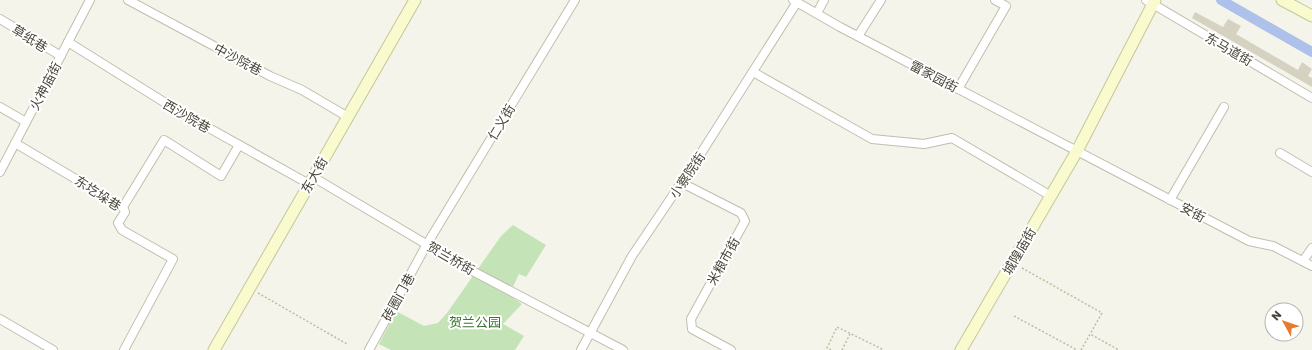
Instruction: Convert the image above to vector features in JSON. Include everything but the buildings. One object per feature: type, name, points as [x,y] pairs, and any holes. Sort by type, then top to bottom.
[{"type":"street","name":"火神庙街","points":[[0,172],[90,0]]},
{"type":"street","name":"中沙院巷","points":[[128,0],[270,76],[302,90],[348,117]]},
{"type":"street","name":"东大街","points":[[214,350],[415,0]]},
{"type":"street","name":"仁义街","points":[[427,244],[575,0]]},
{"type":"street","points":[[816,13],[824,0]]},
{"type":"street","points":[[858,36],[881,0]]},
{"type":"street","points":[[958,89],[1006,6],[996,0]]},
{"type":"street","points":[[1282,0],[1312,16]]},
{"type":"street","name":"雷家园街","points":[[795,1],[858,36],[1076,151]]},
{"type":"street","name":"小察院街","points":[[581,350],[632,256],[753,72],[795,1]]},
{"type":"street","name":"东马道街","points":[[1151,1],[1312,98]]},
{"type":"street","name":"城隍庙街","points":[[961,350],[1076,151],[1151,1]]},
{"type":"street","name":"草纸巷","points":[[0,19],[61,56]]},
{"type":"street","name":"西沙院巷","points":[[68,42],[175,109],[239,145],[311,180]]},
{"type":"street","points":[[753,72],[872,139],[924,144],[952,138],[1051,196]]},
{"type":"street","points":[[0,107],[26,122]]},
{"type":"street","points":[[1170,200],[1224,108]]},
{"type":"street","points":[[124,207],[164,140],[221,176],[239,145]]},
{"type":"street","name":"东圪垛巷","points":[[15,143],[124,207],[125,212],[118,224],[122,230],[173,259],[124,350]]},
{"type":"street","name":"安街","points":[[1076,151],[1250,242],[1273,246],[1312,266]]},
{"type":"street","points":[[1280,153],[1312,172]]},
{"type":"street","name":"贺兰桥街","points":[[311,180],[427,244],[463,266],[623,350]]},
{"type":"street","name":"米粮市街","points":[[682,182],[741,213],[746,221],[691,318],[692,329],[731,350]]},
{"type":"street","name":"砖圈门巷","points":[[369,350],[427,244]]},
{"type":"street","points":[[1303,261],[1312,248]]},
{"type":"street","points":[[0,319],[53,350]]},
{"type":"path","points":[[1012,262],[1102,313],[1081,350]]},
{"type":"path","points":[[249,289],[347,344]]},
{"type":"path","points":[[1014,316],[1077,350]]},
{"type":"path","points":[[831,350],[827,348],[837,327],[883,350]]},
{"type":"path","points":[[842,350],[850,334]]},
{"type":"path","points":[[1090,334],[1119,350]]},
{"type":"green space","name":"贺兰公园","points":[[513,225],[546,245],[526,277],[519,274],[509,295],[522,304],[503,324],[524,336],[515,350],[391,350],[379,344],[396,311],[424,326],[438,323],[447,313],[501,236]]},
{"type":"waterway","points":[[1221,0],[1312,52]]}]
